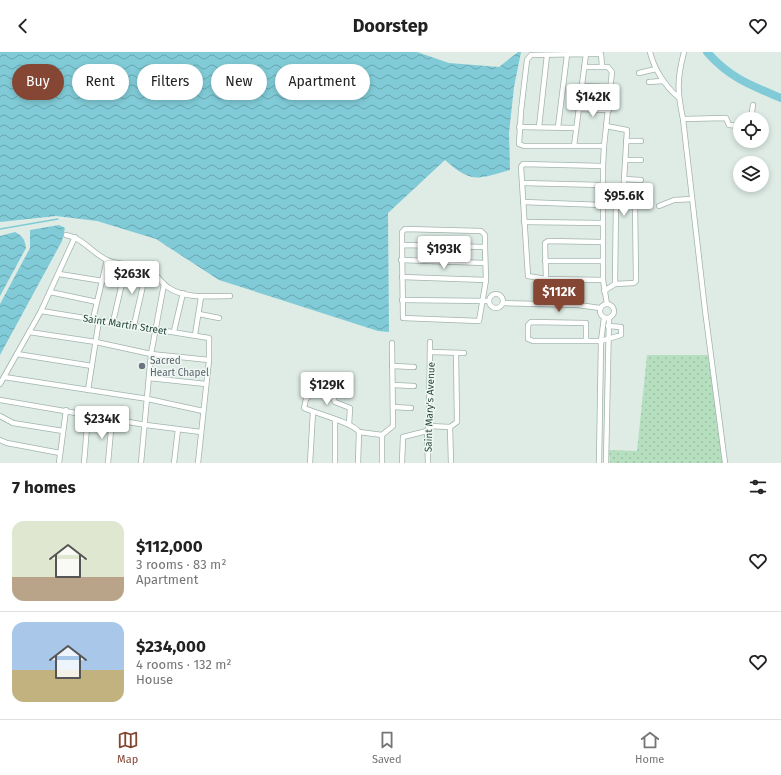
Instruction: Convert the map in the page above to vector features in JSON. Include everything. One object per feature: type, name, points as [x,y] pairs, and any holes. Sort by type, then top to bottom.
[{"type":"street","points":[[650,52],[656,69],[678,97]]},
{"type":"street","points":[[684,52],[680,65],[678,97],[683,119],[725,463]]},
{"type":"street","points":[[574,146],[586,54]]},
{"type":"street","points":[[602,66],[601,54],[531,55],[527,60],[519,127],[519,142],[521,145],[604,146]]},
{"type":"street","points":[[539,127],[547,55]]},
{"type":"street","points":[[558,127],[567,55]]},
{"type":"street","points":[[584,67],[602,66],[611,68],[611,87],[604,146],[602,185],[602,261],[604,290],[607,304],[614,309],[613,314],[606,318],[601,340],[599,463]]},
{"type":"street","points":[[639,73],[656,69]]},
{"type":"street","points":[[649,82],[664,81]]},
{"type":"street","points":[[583,86],[611,87]]},
{"type":"street","points":[[752,112],[753,105]]},
{"type":"street","points":[[579,109],[609,110]]},
{"type":"street","points":[[683,119],[726,118],[729,125],[733,125]]},
{"type":"street","points":[[606,126],[626,130],[623,197]]},
{"type":"street","points":[[519,127],[576,128]]},
{"type":"street","points":[[626,141],[641,141]]},
{"type":"street","points":[[625,160],[641,160]]},
{"type":"street","points":[[603,166],[523,164],[521,167],[528,276],[546,279],[603,280]]},
{"type":"street","points":[[624,179],[641,180]]},
{"type":"street","points":[[522,183],[602,185]]},
{"type":"street","points":[[604,290],[615,284],[634,284],[636,278],[635,201],[633,198],[623,197],[617,199],[616,202],[615,284]]},
{"type":"street","points":[[659,206],[674,200],[692,199]]},
{"type":"street","points":[[523,202],[602,205]]},
{"type":"street","points":[[524,222],[602,224]]},
{"type":"street","points":[[420,229],[481,231],[485,235],[485,247],[486,280],[480,320],[476,322],[404,319],[402,317],[401,260],[403,230],[420,229]]},
{"type":"street","points":[[66,235],[75,237],[107,260],[126,266],[147,268],[155,273],[164,284],[172,290],[201,297],[230,296]]},
{"type":"street","points":[[0,384],[41,311],[75,237]]},
{"type":"street","points":[[546,279],[544,248],[548,241],[602,242]]},
{"type":"street","points":[[402,245],[485,247]]},
{"type":"street","points":[[93,319],[107,260]]},
{"type":"street","points":[[401,260],[485,263]]},
{"type":"street","points":[[545,260],[602,261]]},
{"type":"street","points":[[113,322],[126,266]]},
{"type":"street","points":[[134,325],[147,268]]},
{"type":"street","points":[[59,274],[103,281]]},
{"type":"street","points":[[402,276],[486,280]]},
{"type":"street","points":[[142,463],[155,328],[164,284]]},
{"type":"street","points":[[50,292],[98,302]]},
{"type":"street","points":[[174,331],[183,293]]},
{"type":"street","points":[[489,302],[492,295],[497,294],[501,296],[503,303]]},
{"type":"street","points":[[195,335],[201,297]]},
{"type":"street","points":[[402,300],[482,301],[489,302],[491,306],[495,308],[501,307],[503,303]]},
{"type":"street","points":[[503,303],[578,305],[600,308],[607,304]]},
{"type":"street","points":[[600,308],[600,314],[606,318],[608,326],[606,463]]},
{"type":"street","name":"Saint Martin Street","points":[[41,311],[208,337],[210,339],[209,360]]},
{"type":"street","points":[[199,314],[219,318]]},
{"type":"street","points":[[88,390],[99,320]]},
{"type":"street","points":[[586,342],[586,323],[531,322],[528,325],[528,338],[530,341],[586,342],[619,337],[622,330],[621,327],[608,326]]},
{"type":"street","points":[[29,332],[96,342],[152,354],[209,360],[198,463]]},
{"type":"street","name":"Saint Mary's Avenue","points":[[428,463],[427,431],[430,426],[430,342]]},
{"type":"street","points":[[349,425],[350,408],[335,402],[325,383],[310,394],[304,404],[304,408],[349,425],[357,429],[359,432],[382,435],[393,426],[392,343]]},
{"type":"street","points":[[431,352],[464,353]]},
{"type":"street","points":[[430,426],[450,427],[457,422],[456,353]]},
{"type":"street","points":[[17,354],[92,366]]},
{"type":"street","points":[[392,366],[414,367]]},
{"type":"street","points":[[4,377],[148,399],[203,411]]},
{"type":"street","points":[[149,378],[206,384]]},
{"type":"street","points":[[393,385],[414,386]]},
{"type":"street","points":[[0,400],[66,410],[146,425],[201,432]]},
{"type":"street","points":[[393,407],[411,408]]},
{"type":"street","points":[[59,463],[66,410]]},
{"type":"street","points":[[310,463],[313,412]]},
{"type":"street","points":[[84,463],[88,414]]},
{"type":"street","points":[[0,416],[13,423],[63,431]]},
{"type":"street","points":[[108,463],[112,419]]},
{"type":"street","points":[[335,420],[335,463]]},
{"type":"street","points":[[450,427],[451,463]]},
{"type":"street","points":[[600,427],[606,427]]},
{"type":"street","points":[[174,463],[178,429]]},
{"type":"street","points":[[402,463],[403,437],[427,431]]},
{"type":"street","points":[[358,463],[359,432]]},
{"type":"street","points":[[382,435],[382,463]]},
{"type":"street","points":[[0,440],[7,444],[60,453]]},
{"type":"green space","points":[[647,355],[708,355],[723,463],[610,463],[609,450],[637,451]]},
{"type":"water","points":[[0,52],[417,52],[449,63],[499,67],[518,52],[521,52],[514,87],[509,133],[510,170],[490,176],[475,177],[462,173],[445,160],[388,213],[389,332],[378,331],[219,280],[156,239],[97,221],[56,216],[0,222]]},
{"type":"water","points":[[59,225],[65,228],[62,241],[0,355],[0,304],[30,248],[30,230]]},
{"type":"water","points":[[15,232],[23,238],[26,248],[0,296],[0,236]]},
{"type":"waterway","points":[[707,52],[732,75],[750,85],[781,98]]},
{"type":"waterway","points":[[0,229],[58,219]]},
{"type":"place","name":"Sacred Heart Chapel","points":[[142,366]]}]
